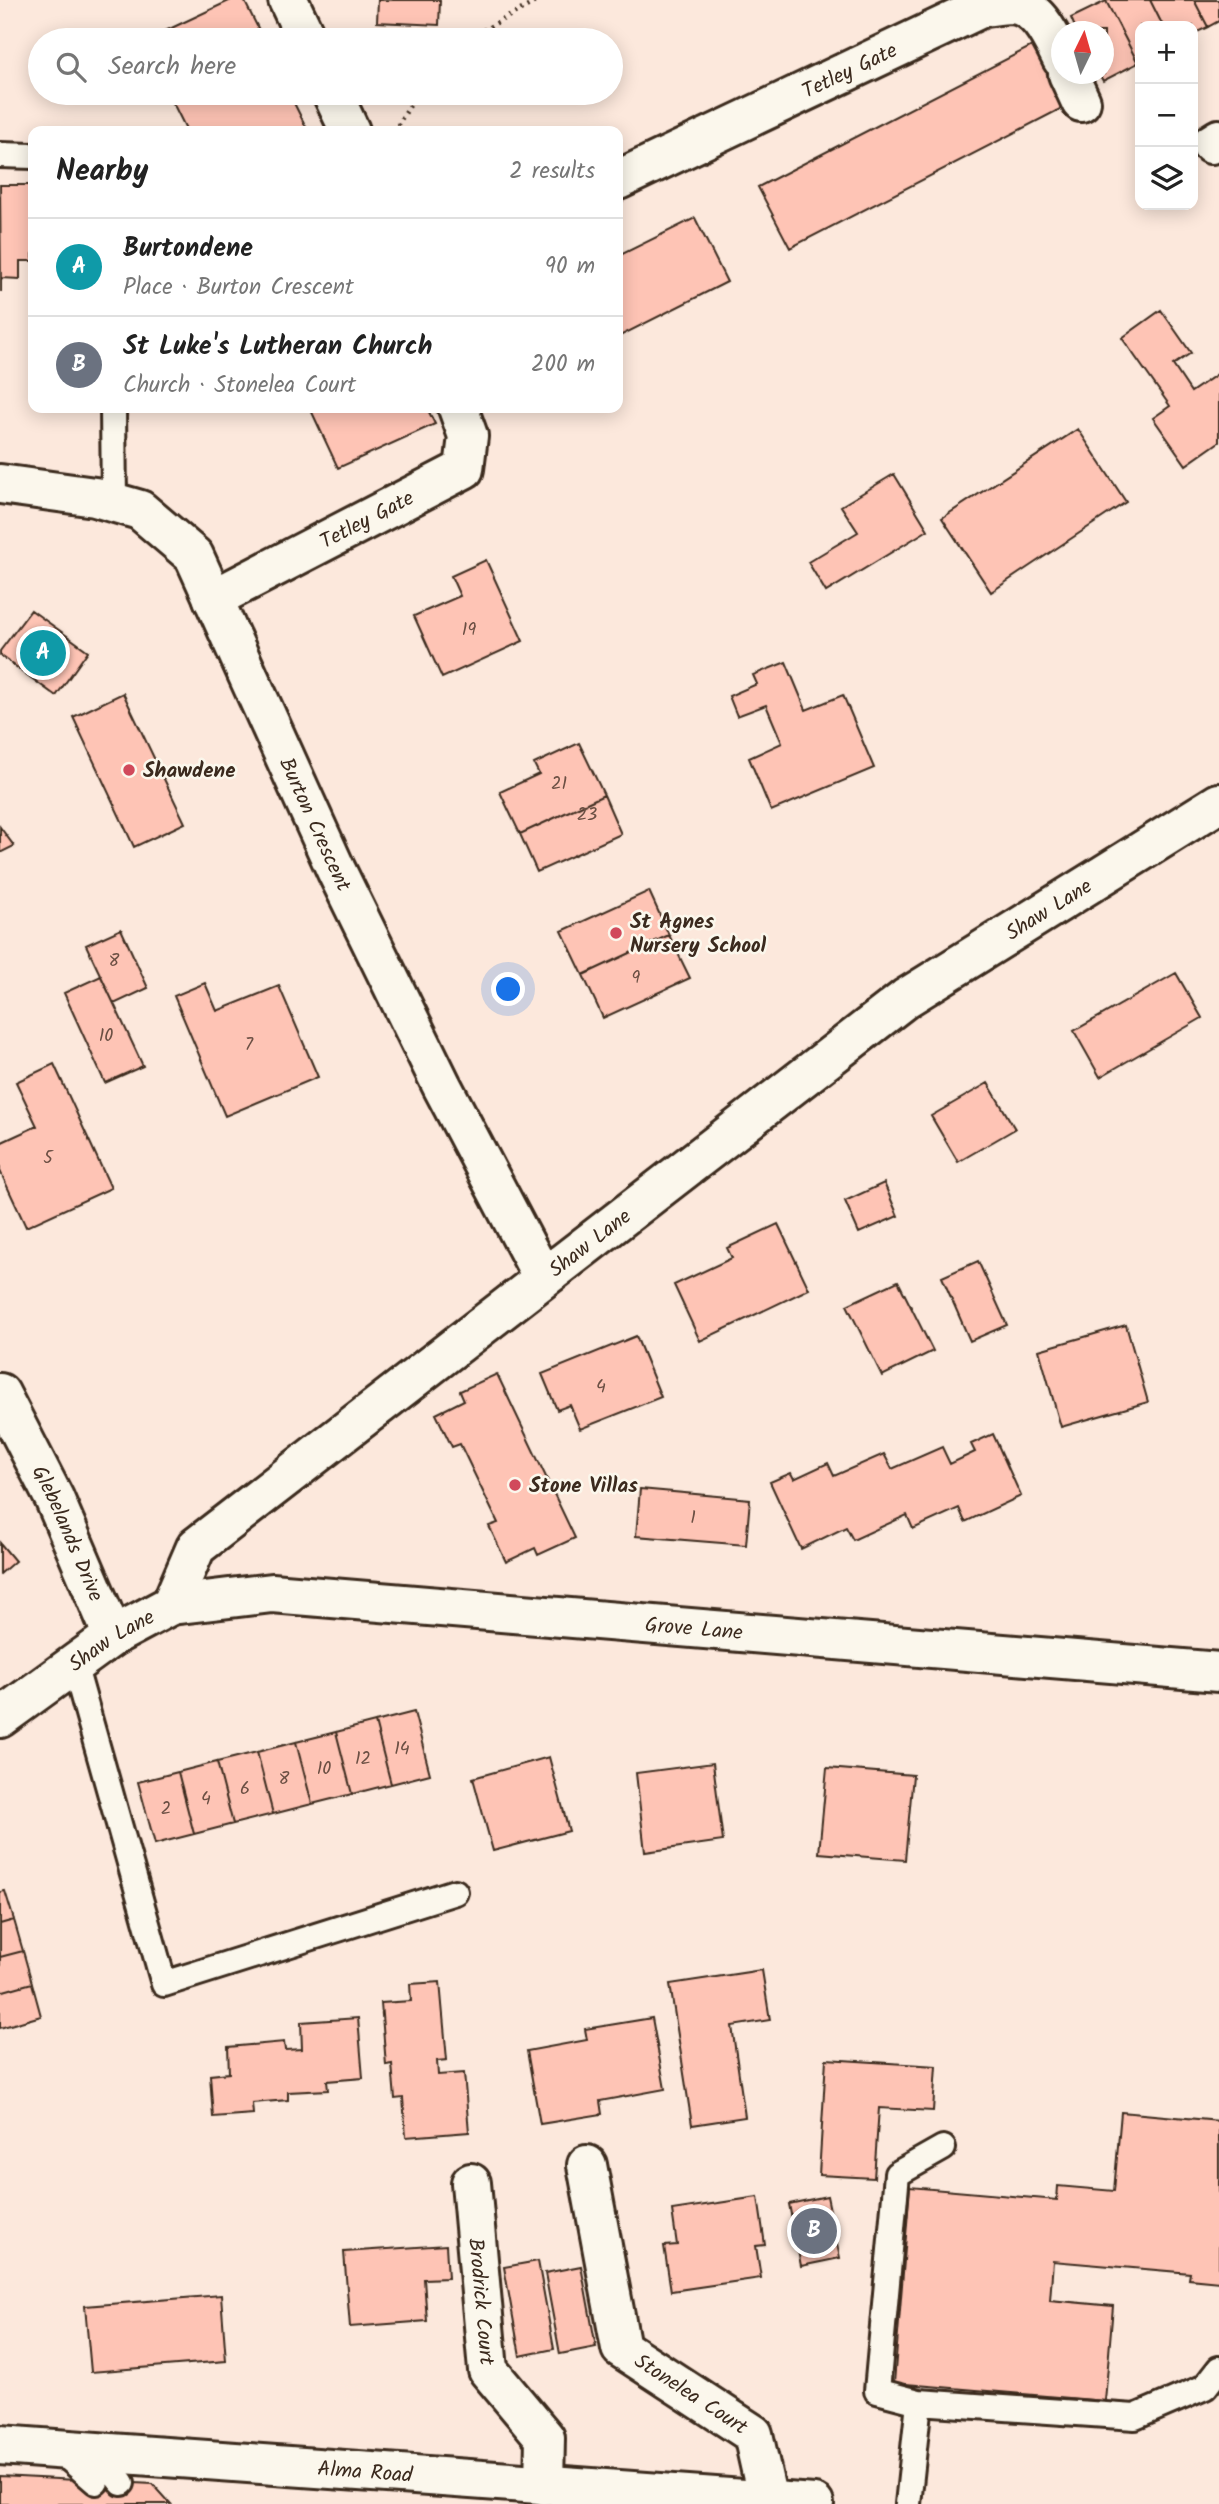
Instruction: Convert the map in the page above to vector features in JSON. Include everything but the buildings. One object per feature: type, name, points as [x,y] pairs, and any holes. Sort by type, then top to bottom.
[{"type":"street","points":[[288,0],[301,28]]},
{"type":"street","name":"Tetley Gate","points":[[623,178],[983,7],[1014,4],[1034,15],[1051,38]]},
{"type":"street","points":[[338,105],[348,126]]},
{"type":"street","name":"Tetley Gate","points":[[214,599],[464,469],[468,436],[460,413]]},
{"type":"street","name":"Burton Crescent","points":[[0,484],[95,497],[140,510],[194,556],[336,870],[442,1086],[543,1278]]},
{"type":"street","name":"Shaw Lane","points":[[0,1718],[113,1636],[171,1605],[196,1547],[906,998],[1219,803]]},
{"type":"street","name":"Glebelands Drive","points":[[0,1394],[54,1498],[113,1636]]},
{"type":"street","name":"Grove Lane","points":[[171,1605],[272,1593],[1219,1672]]},
{"type":"street","name":"Stonelea Court","points":[[586,2165],[621,2348],[753,2434],[768,2501]]},
{"type":"street","name":"Brodrick Court","points":[[471,2183],[488,2370],[545,2438],[544,2485]]},
{"type":"street","name":"Alma Road","points":[[0,2445],[58,2449],[96,2467],[544,2485],[814,2504]]},
{"type":"lane","points":[[0,155],[28,156]]},
{"type":"lane","points":[[113,413],[114,502]]},
{"type":"lane","points":[[74,1664],[164,1984],[455,1892]]},
{"type":"lane","points":[[943,2148],[897,2174],[877,2391],[919,2402],[1135,2417],[1205,2387],[1219,2369]]},
{"type":"lane","points":[[908,2504],[919,2402]]},
{"type":"lane","points":[[96,2467],[122,2483]]},
{"type":"path","points":[[487,28],[539,0]]},
{"type":"path","points":[[397,126],[410,105]]},
{"type":"place","name":"Burtondene","points":[[43,653]]},
{"type":"place","name":"Shawdene","points":[[129,770]]},
{"type":"place","name":"St Agnes Nursery School","points":[[616,933]]},
{"type":"place","name":"Stone Villas","points":[[515,1485]]},
{"type":"place","name":"St Luke's Lutheran Church","points":[[814,2231]]}]
